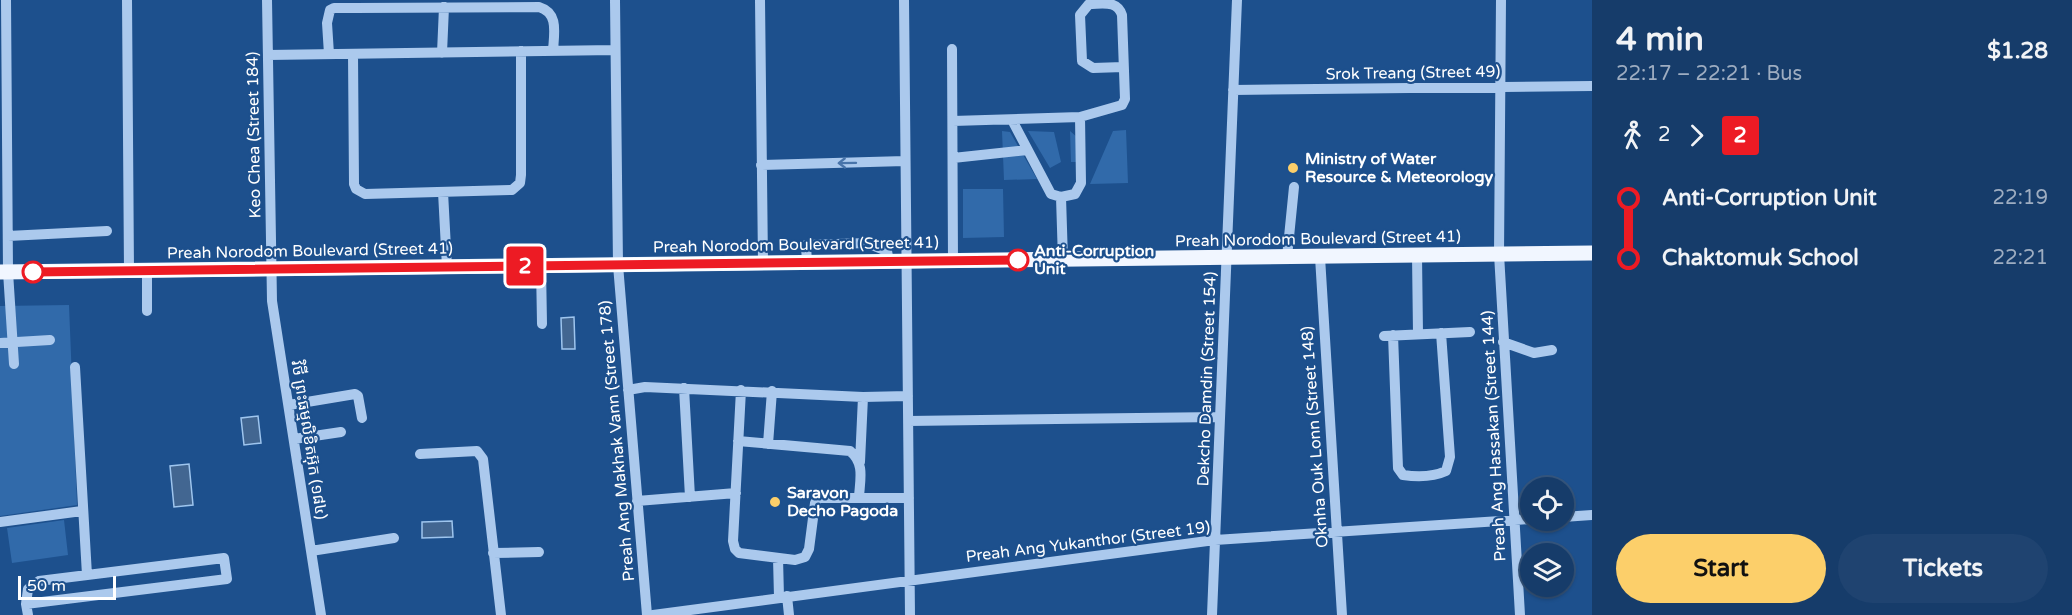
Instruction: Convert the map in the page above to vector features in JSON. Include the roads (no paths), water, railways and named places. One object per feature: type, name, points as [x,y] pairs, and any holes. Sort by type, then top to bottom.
[{"type":"main road","name":"Preah Norodom Boulevard (Street 41)","points":[[4,272],[1592,253]]},
{"type":"street","points":[[6,0],[8,236],[4,272],[14,364]]},
{"type":"street","points":[[127,0],[129,271]]},
{"type":"street","name":"Keo Chea (Street 184)","points":[[267,0],[271,269]]},
{"type":"street","name":"Preah Ang Makhak Vann (Street 178)","points":[[615,0],[618,265],[647,615]]},
{"type":"street","points":[[759,0],[763,263]]},
{"type":"street","points":[[904,0],[910,615]]},
{"type":"street","name":"Dekcho Damdin (Street 154)","points":[[1212,615],[1237,0]]},
{"type":"street","name":"Preah Ang Hassakan (Street 144)","points":[[1502,0],[1499,254],[1520,615]]},
{"type":"street","points":[[329,54],[327,23],[330,10],[354,4],[444,8],[522,3],[539,7],[547,9],[552,15],[553,51]]},
{"type":"street","points":[[953,122],[1080,117],[1122,105],[1125,99],[1120,8],[1113,3],[1089,4],[1080,15],[1082,61],[1093,68],[1123,67]]},
{"type":"street","points":[[442,53],[444,8]]},
{"type":"street","points":[[952,49],[953,261]]},
{"type":"street","points":[[268,55],[615,50]]},
{"type":"street","points":[[353,54],[354,184],[356,189],[365,194],[512,190],[520,183],[521,51]]},
{"type":"street","name":"Srok Treang (Street 49)","points":[[1233,90],[1592,86]]},
{"type":"street","points":[[1012,120],[1047,188],[1051,194],[1062,197],[1075,194],[1081,183],[1080,117]]},
{"type":"street","points":[[953,158],[1027,150]]},
{"type":"street","points":[[761,165],[905,161]]},
{"type":"street","points":[[1287,257],[1294,187]]},
{"type":"street","points":[[443,192],[447,267]]},
{"type":"street","points":[[1062,197],[1063,260]]},
{"type":"street","points":[[8,236],[107,231]]},
{"type":"street","points":[[1417,255],[1418,334]]},
{"type":"street","name":"Oknha Ouk Lonn (Street 148)","points":[[1320,256],[1342,615]]},
{"type":"street","points":[[541,266],[542,324]]},
{"type":"street","name":"វិថី ព្រះធម្មលិខិតអ៊ុក (១៨៤)","points":[[271,269],[272,301],[321,615]]},
{"type":"street","points":[[147,271],[147,311]]},
{"type":"street","points":[[1441,333],[1450,457],[1446,471],[1437,475],[1412,477],[1403,475],[1398,468],[1388,335],[1418,334],[1441,333],[1470,332]]},
{"type":"street","points":[[0,343],[50,340]]},
{"type":"street","points":[[1503,342],[1534,353],[1552,350]]},
{"type":"street","points":[[75,367],[87,575]]},
{"type":"street","points":[[628,390],[645,387],[772,391],[863,397],[908,396]]},
{"type":"street","points":[[684,388],[690,497]]},
{"type":"street","points":[[741,390],[733,541],[739,553],[795,560],[805,557],[809,549],[815,503],[818,498],[909,498]]},
{"type":"street","points":[[768,444],[772,391]]},
{"type":"street","points":[[289,405],[355,394],[358,396],[362,418]]},
{"type":"street","points":[[859,497],[863,397]]},
{"type":"street","points":[[908,421],[1219,417]]},
{"type":"street","points":[[294,439],[341,432]]},
{"type":"street","points":[[738,441],[850,451],[860,463]]},
{"type":"street","points":[[420,454],[477,451],[483,459],[501,615]]},
{"type":"street","points":[[637,501],[736,493]]},
{"type":"street","points":[[0,522],[82,511]]},
{"type":"street","points":[[1574,516],[1592,515]]},
{"type":"street","name":"Preah Ang Yukanthor (Street 19)","points":[[653,615],[1215,540],[1520,520]]},
{"type":"street","points":[[311,551],[394,538]]},
{"type":"street","points":[[493,553],[539,552]]},
{"type":"street","points":[[224,558],[227,579],[27,609],[28,589],[39,580],[224,558]]},
{"type":"street","points":[[778,558],[783,596],[789,615]]},
{"type":"place","name":"Ministry of Water Resource & Meteorology","points":[[1293,168]]},
{"type":"place","name":"Anti-Corruption Unit","points":[[1018,260]]},
{"type":"place","name":"Saravon Decho Pagoda","points":[[775,502]]}]
